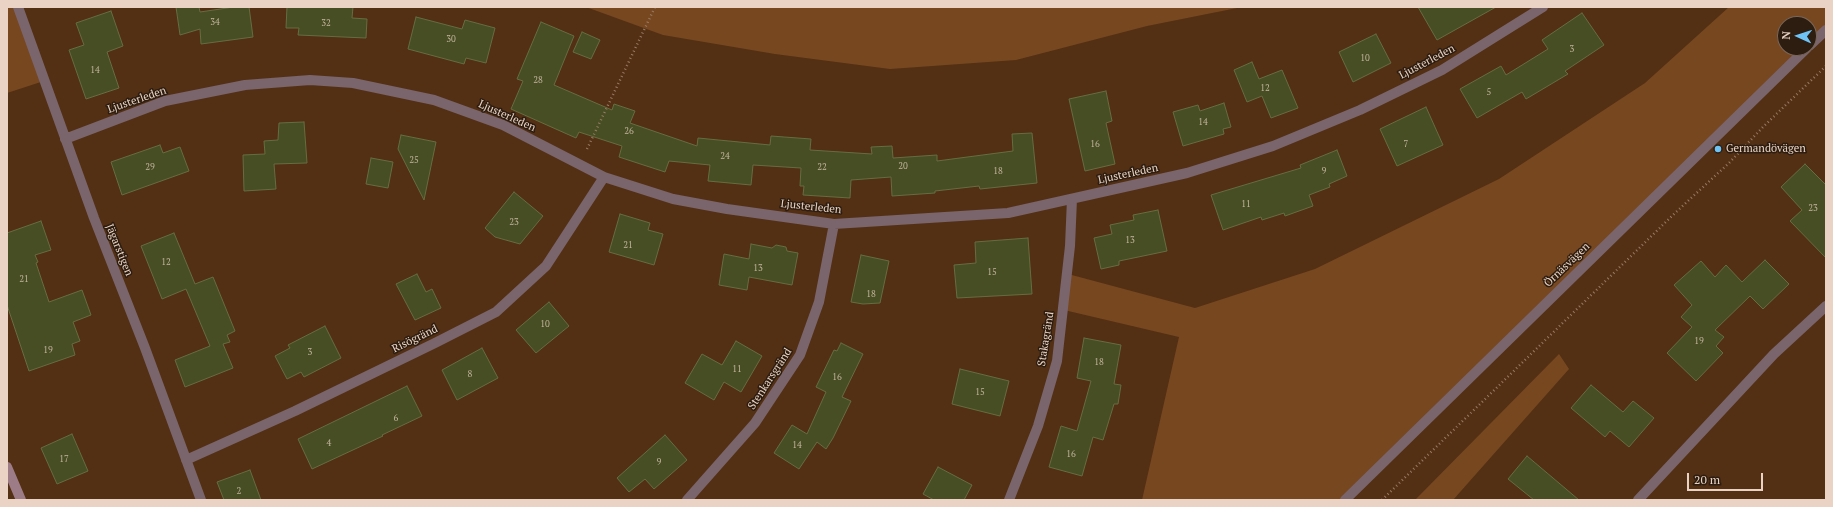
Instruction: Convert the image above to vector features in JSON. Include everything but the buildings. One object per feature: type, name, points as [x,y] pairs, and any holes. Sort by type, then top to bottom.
[{"type":"main road","points":[[7,467],[21,500]]},
{"type":"street","name":"Jägarstigen","points":[[18,7],[201,500]]},
{"type":"street","name":"Ljusterleden","points":[[66,139],[165,101],[245,85],[310,80],[353,83],[434,100],[503,125],[604,177],[673,199],[727,209],[834,224],[1008,213],[1187,173],[1273,146],[1360,110],[1442,70],[1543,7]]},
{"type":"street","name":"Örnäsvägen","points":[[1817,38],[1826,30]]},
{"type":"street","name":"Örnäsvägen","points":[[1345,500],[1799,56]]},
{"type":"street","name":"Risögränd","points":[[186,460],[316,401],[435,344],[496,312],[546,266],[604,177]]},
{"type":"street","name":"Stakagränd","points":[[1009,500],[1038,426],[1057,361],[1070,246],[1072,199]]},
{"type":"street","name":"Stenkarsgränd","points":[[687,500],[755,423],[800,355],[819,302],[834,224]]},
{"type":"street","points":[[1638,500],[1774,354],[1826,306]]},
{"type":"path","points":[[580,165],[629,58],[655,7]]},
{"type":"path","points":[[1382,500],[1826,66]]},
{"type":"shaded area","points":[[7,7],[22,7],[47,80],[7,93]]},
{"type":"shaded area","points":[[586,7],[1242,7],[1147,26],[1016,60],[890,69],[775,54],[663,35]]},
{"type":"shaded area","points":[[1729,7],[1826,7],[1826,29],[1817,37],[1817,16],[1777,16],[1777,56],[1798,56],[1345,500],[1142,500],[1179,337],[1064,310],[1068,274],[1195,308],[1315,269],[1499,179],[1645,83]]},
{"type":"shaded area","points":[[1559,354],[1569,369],[1453,500],[1415,500]]},
{"type":"place","name":"Germandövägen","points":[[1718,149]]}]
